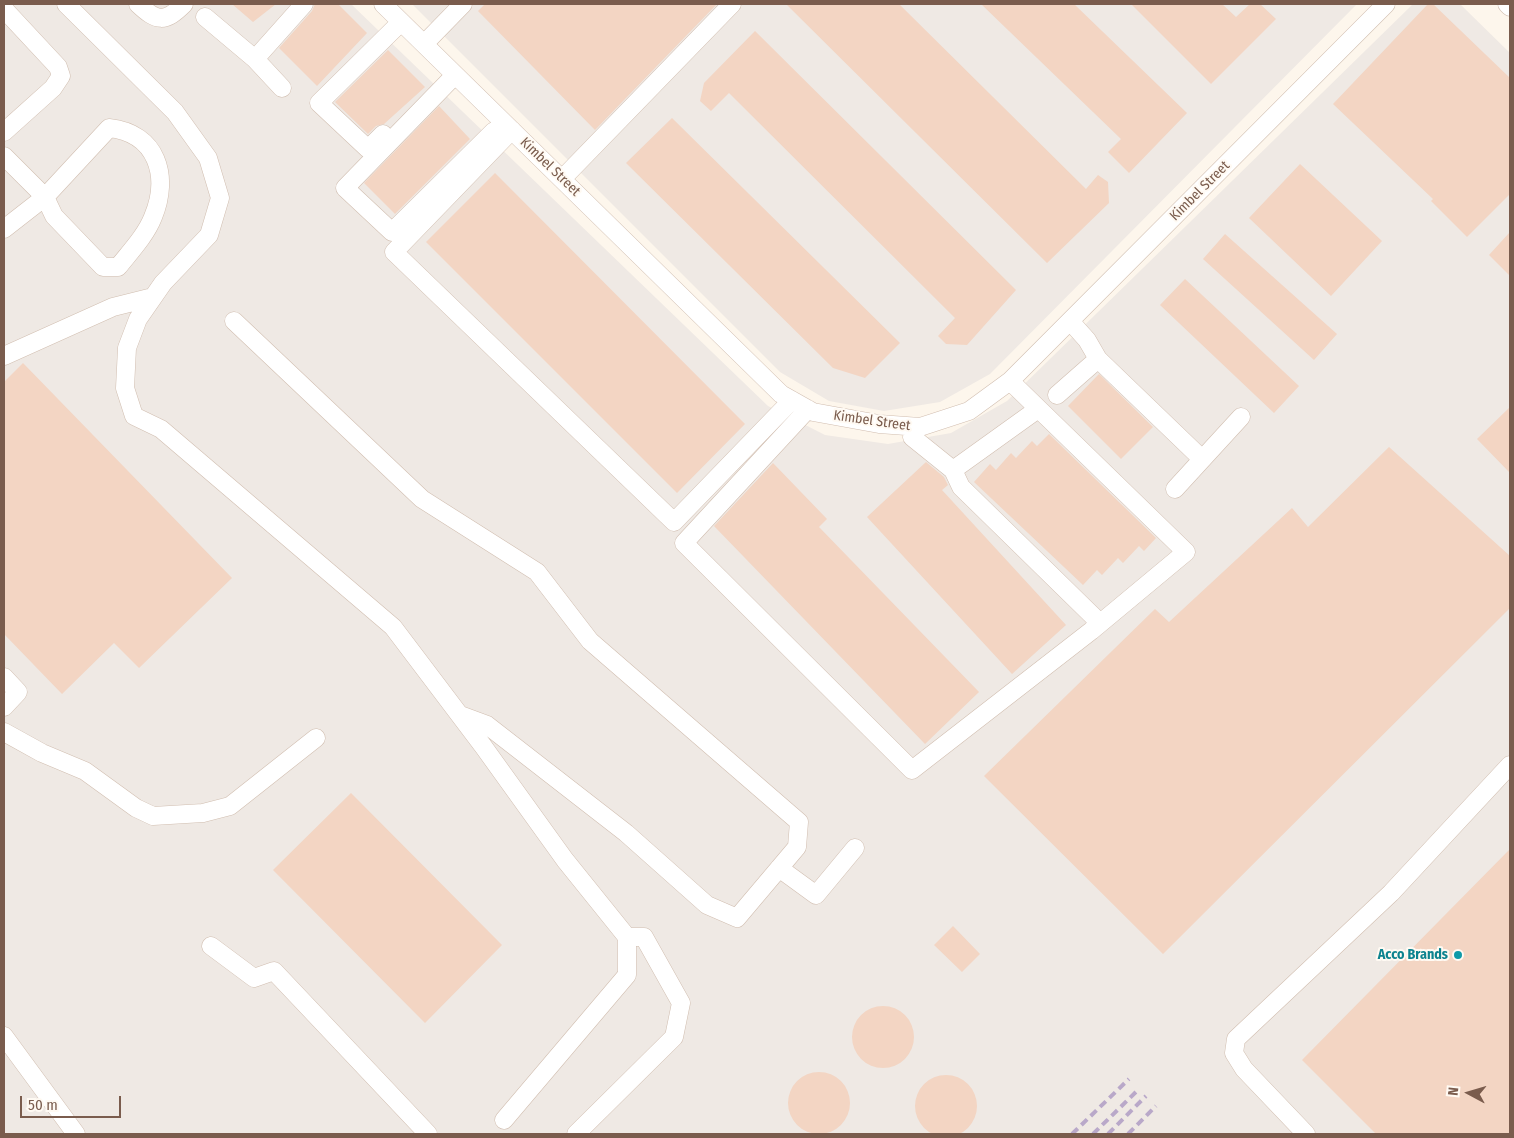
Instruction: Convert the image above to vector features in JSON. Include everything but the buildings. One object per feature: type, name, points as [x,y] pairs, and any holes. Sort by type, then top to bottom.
[{"type":"street","points":[[66,4],[175,112],[208,158],[220,198],[209,236],[163,283],[138,319],[127,348],[125,388],[134,416],[161,428],[393,628],[460,715],[565,860],[627,937],[627,975],[504,1120]]},
{"type":"street","points":[[138,4],[150,15],[162,18],[172,16],[184,4]]},
{"type":"street","points":[[254,60],[304,4]]},
{"type":"street","name":"Kimbel Street","points":[[383,4],[781,394],[813,412],[879,424],[920,427],[969,411],[1010,381],[1386,4]]},
{"type":"street","points":[[562,179],[732,4]]},
{"type":"street","points":[[1507,4],[1510,7]]},
{"type":"street","points":[[424,44],[453,7]]},
{"type":"street","points":[[4,9],[58,67],[61,76],[53,88],[4,132]]},
{"type":"street","points":[[205,17],[254,60],[282,88]]},
{"type":"street","points":[[401,22],[319,102],[368,149],[452,71]]},
{"type":"street","points":[[452,71],[345,188],[392,232],[508,126]]},
{"type":"street","points":[[508,126],[394,252],[674,522],[792,400]]},
{"type":"street","points":[[4,156],[46,197],[54,216],[76,242],[103,267],[118,268],[153,218],[160,193],[159,171],[153,150],[138,137],[124,130],[109,128],[46,197],[4,229]]},
{"type":"street","points":[[4,356],[113,307],[153,297]]},
{"type":"street","points":[[234,321],[422,499],[537,572],[590,641],[799,822],[797,847],[737,918],[707,905],[626,832],[487,725],[460,715]]},
{"type":"street","points":[[1070,321],[1088,340],[1098,358],[1202,459]]},
{"type":"street","points":[[1057,395],[1098,358]]},
{"type":"street","points":[[808,409],[684,543],[912,770],[1100,624],[1186,552],[1010,381]]},
{"type":"street","points":[[953,470],[1038,409]]},
{"type":"street","points":[[1176,488],[1241,417]]},
{"type":"street","points":[[912,437],[953,470],[960,487],[1100,624]]},
{"type":"street","points":[[4,677],[18,692],[4,706]]},
{"type":"street","points":[[4,732],[42,753],[84,771],[136,808],[153,816],[203,813],[230,806],[316,738]]},
{"type":"street","points":[[1306,1134],[1244,1069],[1234,1053],[1236,1039],[1392,893],[1510,765]]},
{"type":"street","points":[[779,868],[816,895],[855,848]]},
{"type":"street","points":[[576,1134],[674,1037],[682,1002],[644,938],[627,937]]},
{"type":"street","points":[[211,946],[254,978],[274,971],[428,1134]]},
{"type":"street","points":[[4,1036],[76,1134]]},
{"type":"shaded area","points":[[4,4],[351,4],[768,406],[825,435],[888,444],[951,433],[1007,401],[1413,4],[1460,4],[1510,53],[1510,1134],[4,1134]]},
{"type":"shaded area","points":[[412,4],[1357,4],[990,374],[940,402],[884,411],[829,401],[780,372]]},
{"type":"railway","points":[[1072,1134],[1129,1079]]},
{"type":"railway","points":[[1093,1134],[1139,1089]]},
{"type":"railway","points":[[1108,1134],[1146,1096]]},
{"type":"railway","points":[[1128,1134],[1156,1106]]},
{"type":"place","name":"Acco Brands","points":[[1458,955]]}]
